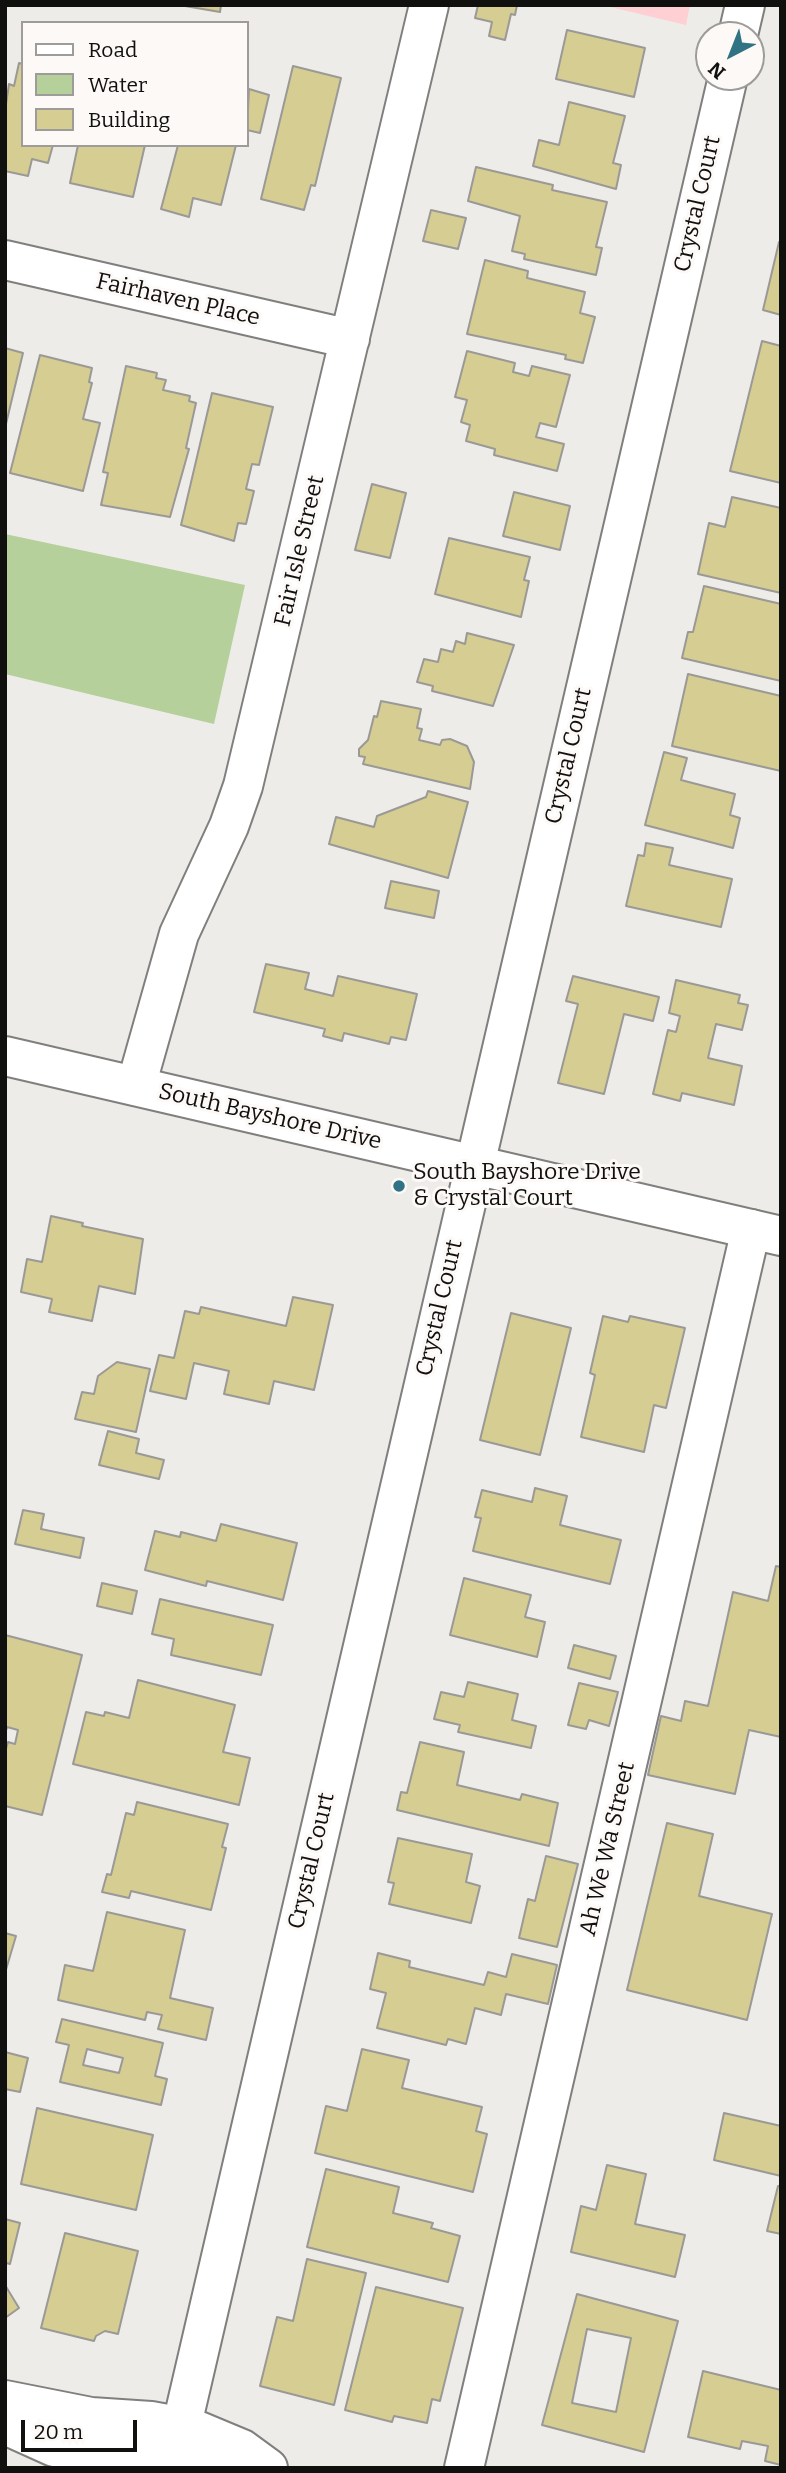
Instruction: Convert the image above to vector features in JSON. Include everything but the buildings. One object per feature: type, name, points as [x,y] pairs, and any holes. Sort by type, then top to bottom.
[{"type":"street","name":"Fair Isle Street","points":[[136,1086],[179,933],[229,826],[243,786],[429,5]]},
{"type":"street","name":"Crystal Court","points":[[177,2443],[725,91]]},
{"type":"street","name":"Fairhaven Place","points":[[5,260],[350,340]]},
{"type":"street","name":"South Bayshore Drive","points":[[5,1056],[766,1233]]},
{"type":"street","name":"Ah We Wa Street","points":[[464,2468],[766,1233]]},
{"type":"street","points":[[5,2400],[87,2445]]},
{"type":"street","points":[[5,2425],[54,2447],[177,2443],[216,2437],[268,2468]]},
{"type":"street","points":[[177,2443],[223,2468]]},
{"type":"shaded area","points":[[602,5],[690,5],[686,25]]},
{"type":"water","points":[[5,534],[245,585],[214,724],[5,674]]},
{"type":"place","name":"South Bayshore Drive & Crystal Court","points":[[399,1186]]}]
